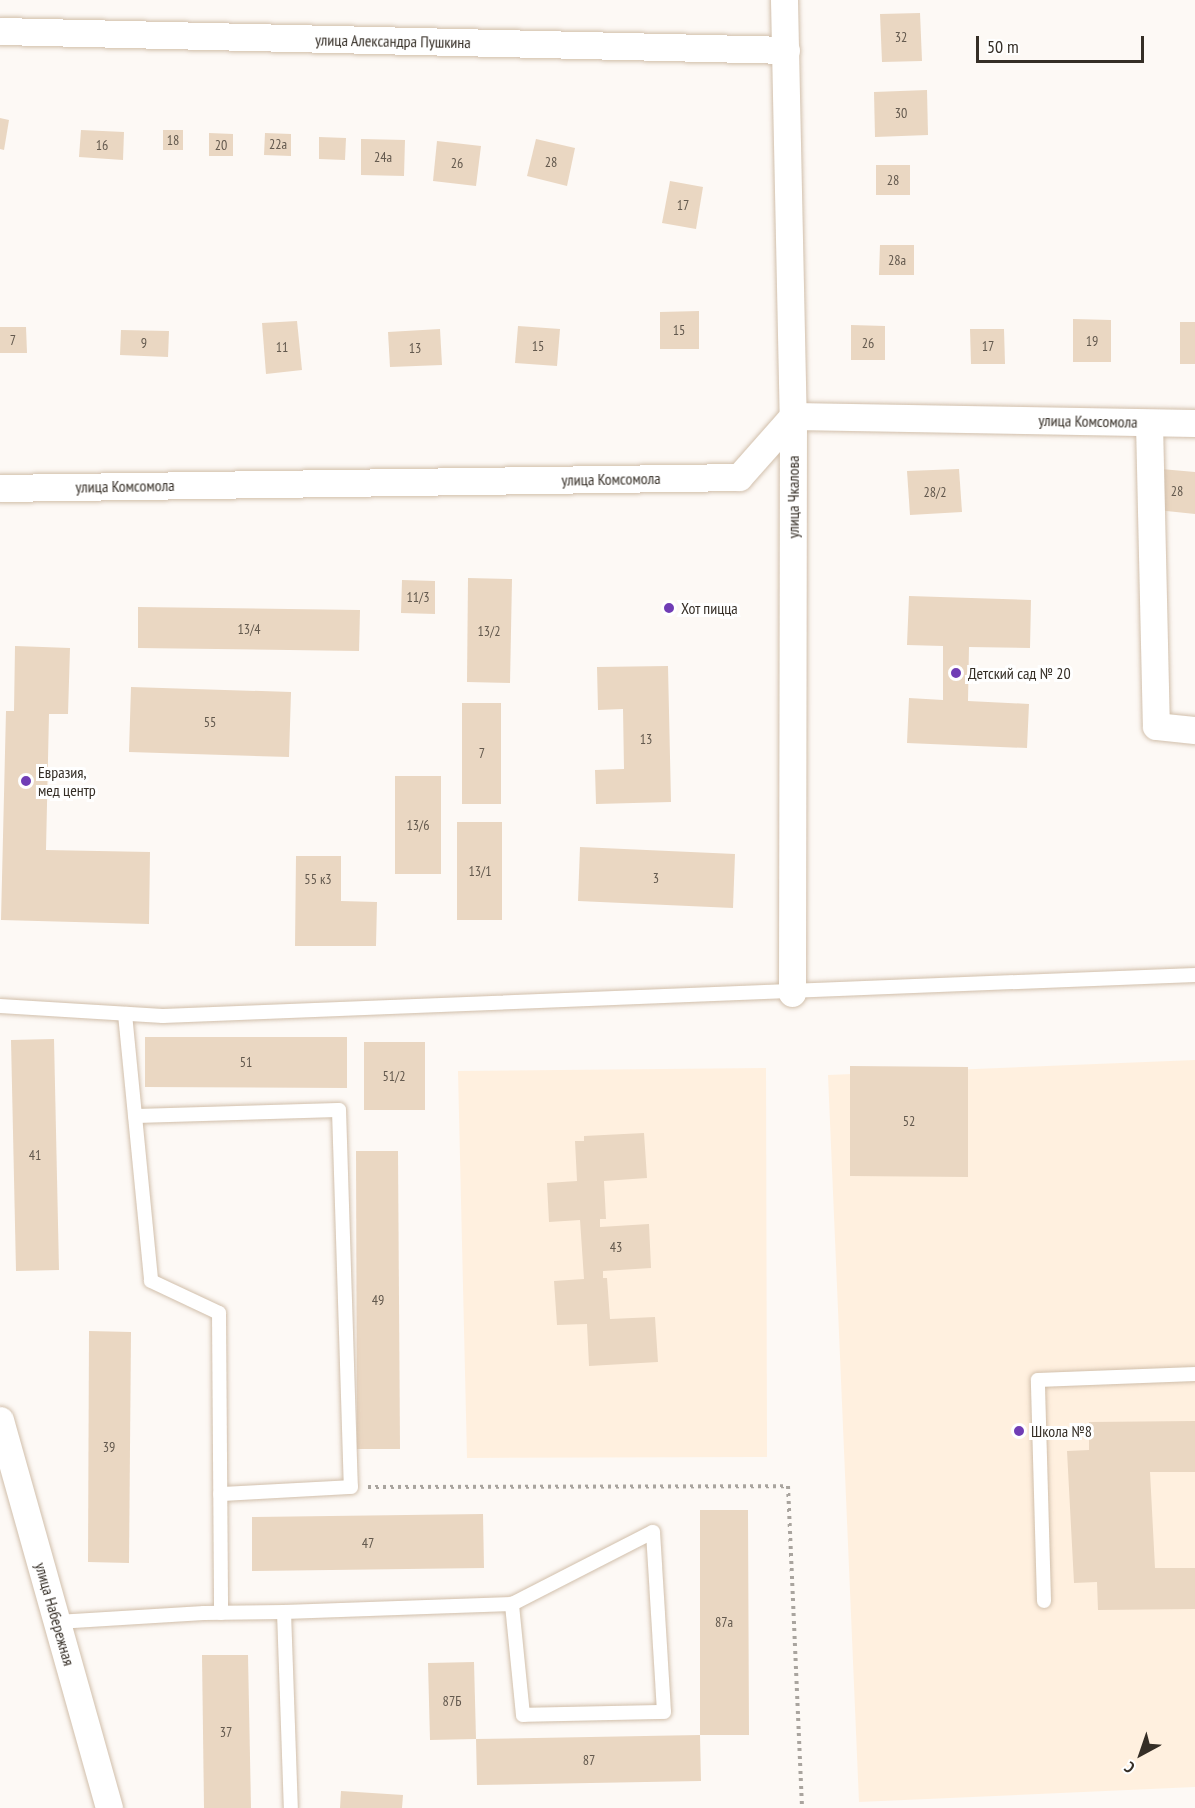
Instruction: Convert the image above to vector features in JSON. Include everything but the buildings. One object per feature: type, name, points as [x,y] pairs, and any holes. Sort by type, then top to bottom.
[{"type":"street","name":"улица Чкалова","points":[[784,0],[793,416],[792,993]]},
{"type":"street","name":"улица Александра Пушкина","points":[[0,31],[786,50]]},
{"type":"street","name":"улица Комсомола","points":[[0,488],[738,477],[793,416],[1195,423]]},
{"type":"street","points":[[1149,423],[1156,726],[1195,730]]},
{"type":"street","name":"улица Набережная","points":[[0,1420],[10,1481],[57,1622],[109,1808]]},
{"type":"lane","points":[[0,1006],[163,1016],[792,993],[1195,975]]},
{"type":"lane","points":[[125,1014],[150,1281],[219,1313],[222,1613]]},
{"type":"lane","points":[[135,1116],[339,1110],[351,1487],[220,1494]]},
{"type":"lane","points":[[1044,1601],[1038,1380],[1195,1374]]},
{"type":"lane","points":[[57,1622],[222,1613],[512,1604],[654,1532],[663,1712],[523,1716],[512,1604]]},
{"type":"lane","points":[[285,1612],[291,1808]]},
{"type":"shaded area","name":"Школа №8","points":[[1195,1060],[1195,1787],[859,1802],[828,1075]]},
{"type":"shaded area","points":[[766,1068],[767,1457],[467,1458],[458,1071]]},
{"type":"place","name":"Хот пицца","points":[[669,608]]},
{"type":"place","name":"Детский сад № 20","points":[[956,673]]},
{"type":"place","name":"Евразия, мед центр","points":[[26,781]]},
{"type":"place","name":"Школа №8","points":[[1019,1431]]}]
